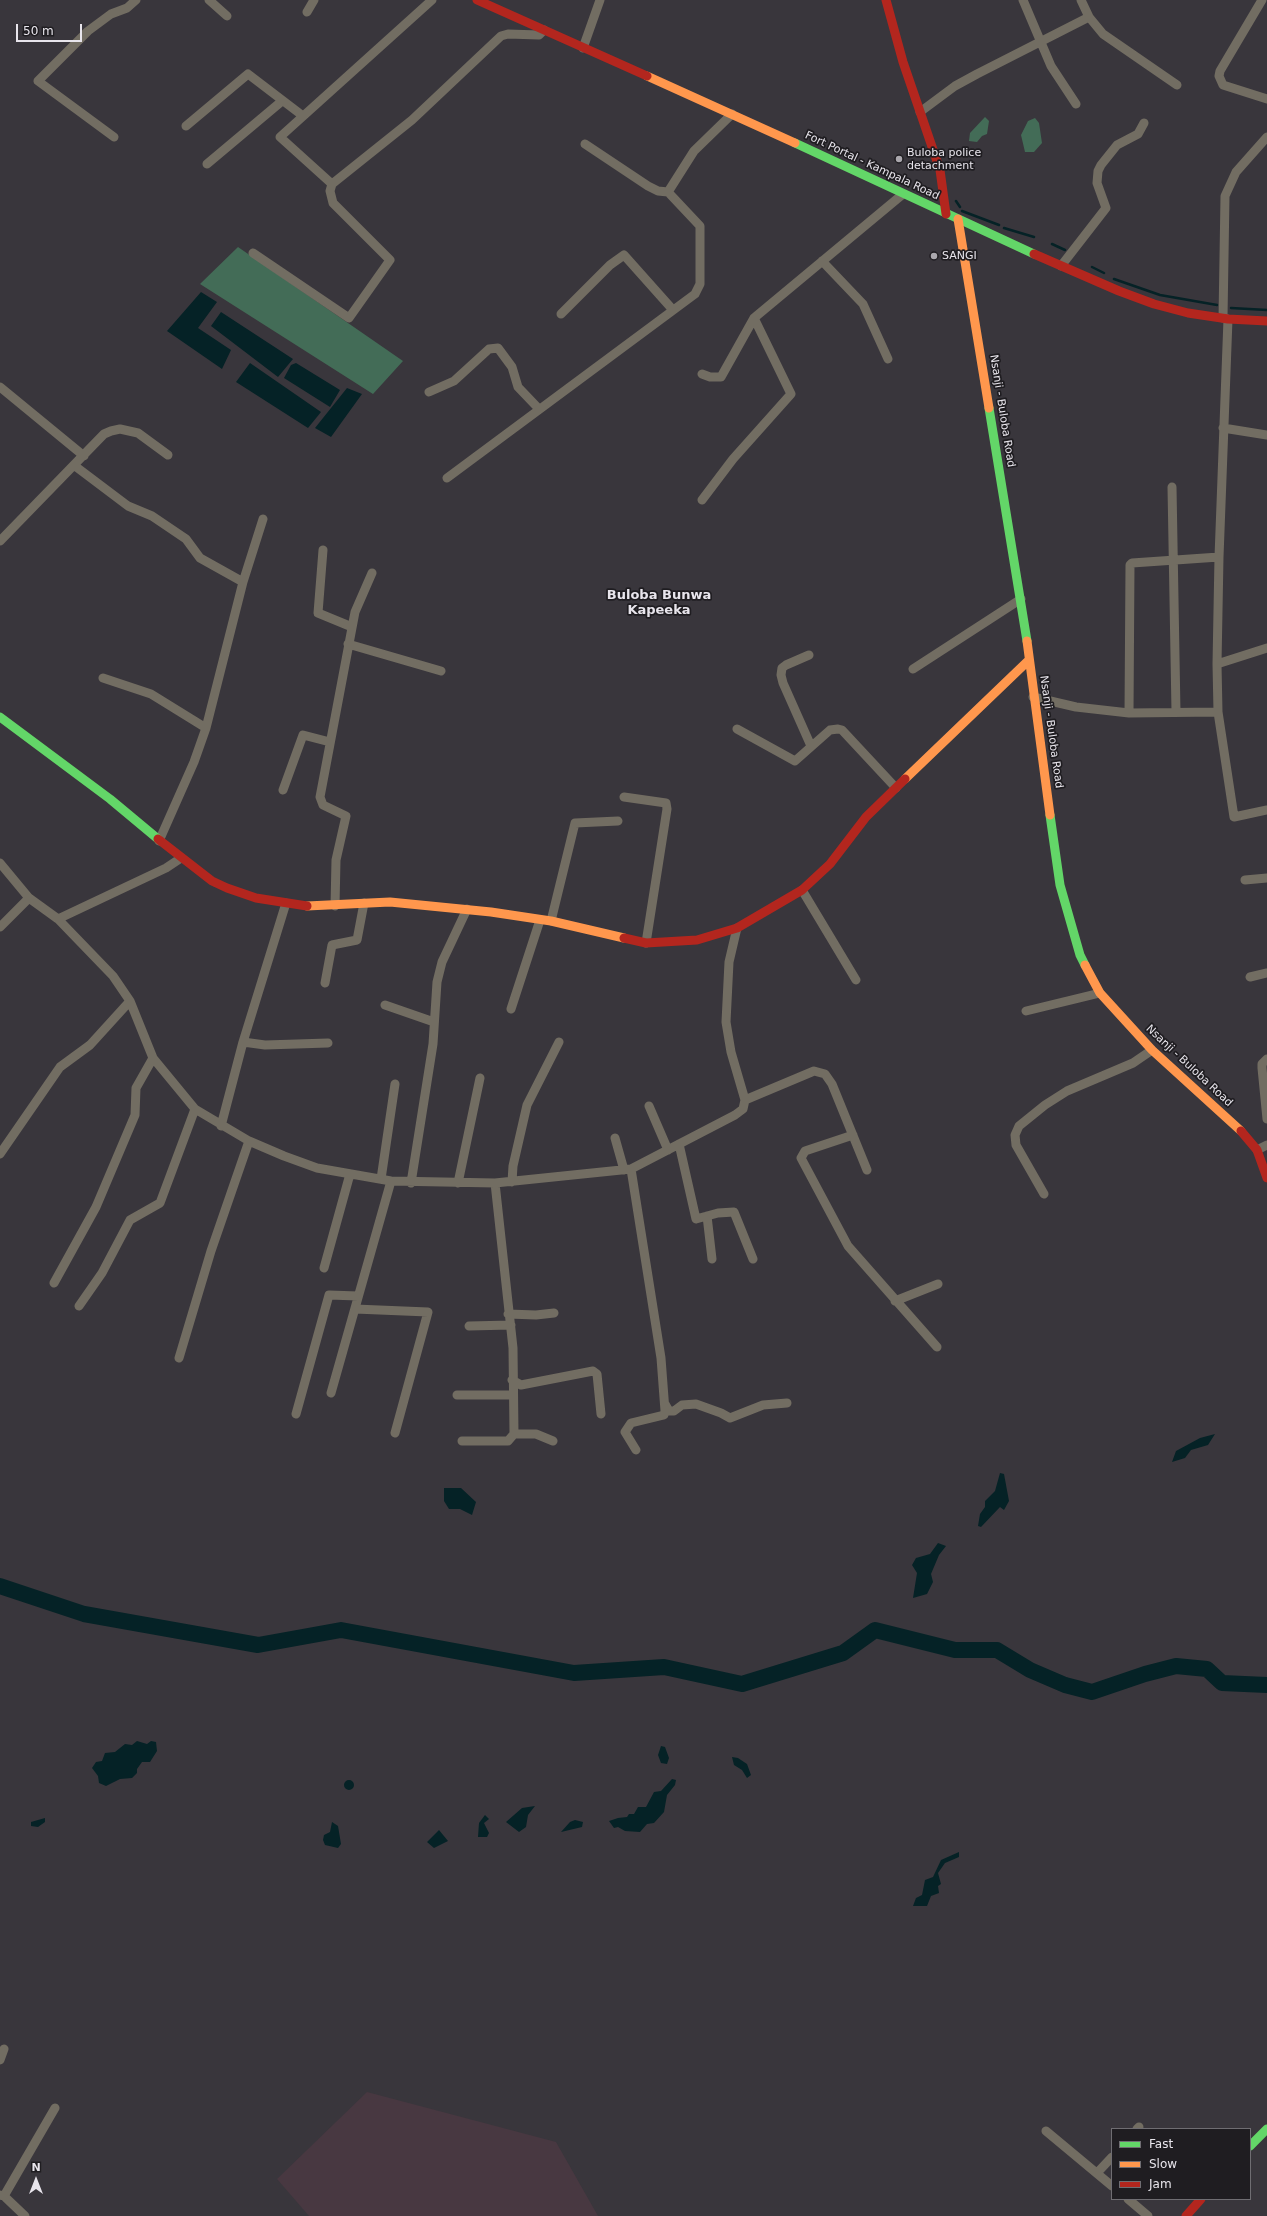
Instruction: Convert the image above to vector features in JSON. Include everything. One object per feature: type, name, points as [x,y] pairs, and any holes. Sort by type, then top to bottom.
[{"type":"main road","name":"Fort Portal - Kampala Road","points":[[477,0],[732,114],[1061,266],[1154,304],[1188,313],[1225,318],[1267,321]]},
{"type":"main road","points":[[886,0],[903,62],[940,170],[946,214]]},
{"type":"main road","name":"Nsanji - Buloba Road","points":[[958,219],[1021,599],[1033,697],[1060,885],[1080,955],[1100,993],[1152,1050],[1242,1132],[1256,1150],[1267,1178]]},
{"type":"main road","points":[[0,717],[110,799],[181,858],[212,881],[227,888],[256,898],[309,906],[335,906],[390,902],[467,909],[551,921],[646,943],[697,940],[737,928],[802,890],[830,864],[866,817],[1029,660]]},
{"type":"main road","points":[[1251,2145],[1267,2129]]},
{"type":"main road","points":[[1186,2216],[1200,2200]]},
{"type":"street","points":[[114,137],[38,81],[88,31],[111,14],[127,8],[136,0]]},
{"type":"street","points":[[209,0],[227,16]]},
{"type":"street","points":[[307,12],[314,0]]},
{"type":"street","points":[[332,184],[280,137],[432,0]]},
{"type":"street","points":[[583,48],[600,0]]},
{"type":"street","points":[[1023,0],[1051,66],[1076,104]]},
{"type":"street","points":[[1081,0],[1089,17],[1103,34],[1177,85]]},
{"type":"street","points":[[1262,0],[1220,70],[1219,76],[1223,85],[1267,99]]},
{"type":"street","points":[[920,112],[972,77],[1089,17]]},
{"type":"street","points":[[253,253],[349,318],[390,260],[333,203],[330,191],[332,184],[412,120],[501,36],[508,34],[539,35],[544,30]]},
{"type":"street","points":[[186,126],[248,74],[303,116]]},
{"type":"street","points":[[207,164],[282,101]]},
{"type":"street","points":[[668,192],[694,151],[732,114]]},
{"type":"street","points":[[1061,266],[1106,208],[1097,183],[1100,165],[1117,145],[1138,134],[1144,123]]},
{"type":"street","points":[[1267,136],[1236,172],[1224,196],[1224,428],[1217,664],[1218,712],[1234,817],[1267,810]]},
{"type":"street","points":[[447,478],[695,294],[698,289],[700,232],[696,220],[668,192],[658,191],[648,186],[585,144]]},
{"type":"street","points":[[702,374],[710,377],[721,377],[754,318],[903,194]]},
{"type":"street","points":[[561,314],[610,265],[624,255],[673,310]]},
{"type":"street","points":[[822,261],[863,304],[888,359]]},
{"type":"street","points":[[702,500],[733,459],[791,394],[754,318]]},
{"type":"street","points":[[429,392],[454,381],[494,347],[498,348],[512,367],[518,387],[539,409]]},
{"type":"street","points":[[0,387],[84,456]]},
{"type":"street","points":[[1224,428],[1267,435]]},
{"type":"street","points":[[0,541],[75,466],[104,434],[120,429],[138,433],[168,455]]},
{"type":"street","points":[[75,466],[128,506],[152,516],[186,539],[200,558],[243,582]]},
{"type":"street","points":[[1172,487],[1176,712]]},
{"type":"street","points":[[159,841],[194,762],[206,728],[243,582],[263,519]]},
{"type":"street","points":[[322,550],[318,613],[352,627]]},
{"type":"street","points":[[1129,713],[1130,565],[1132,563],[1219,557]]},
{"type":"street","points":[[335,906],[336,860],[346,816],[323,805],[320,797],[355,612],[372,573]]},
{"type":"street","points":[[912,669],[1021,599]]},
{"type":"street","points":[[348,644],[441,671]]},
{"type":"street","points":[[1217,664],[1267,648]]},
{"type":"street","points":[[809,655],[786,665],[782,668],[781,675],[783,683],[811,746]]},
{"type":"street","points":[[103,678],[151,694],[206,728]]},
{"type":"street","points":[[1033,697],[1076,707],[1129,713],[1218,712]]},
{"type":"street","points":[[737,729],[795,761],[830,730],[835,728],[842,730],[896,788]]},
{"type":"street","points":[[283,790],[303,735],[330,742]]},
{"type":"street","points":[[624,797],[666,803],[667,810],[646,943]]},
{"type":"street","points":[[551,921],[575,823],[618,821]]},
{"type":"street","points":[[58,919],[166,868],[181,858]]},
{"type":"street","points":[[0,864],[29,898],[58,919],[96,957],[130,1001],[153,1058],[195,1109],[221,1126],[249,1141],[317,1168],[411,1183],[512,1182],[627,1169],[668,1150],[735,1115],[742,1108],[745,1100],[731,1052],[726,1022],[729,962],[737,928]]},
{"type":"street","points":[[1245,880],[1267,878]]},
{"type":"street","points":[[802,890],[856,980]]},
{"type":"street","points":[[0,927],[29,898]]},
{"type":"street","points":[[221,1126],[243,1042],[286,903]]},
{"type":"street","points":[[325,983],[332,945],[357,940],[364,903]]},
{"type":"street","points":[[411,1183],[434,1044],[437,982],[442,962],[467,909]]},
{"type":"street","points":[[511,1009],[540,920]]},
{"type":"street","points":[[1250,978],[1267,973]]},
{"type":"street","points":[[1026,1012],[1100,993]]},
{"type":"street","points":[[0,1154],[60,1067],[90,1045],[130,1001]]},
{"type":"street","points":[[385,1005],[434,1022]]},
{"type":"street","points":[[243,1042],[265,1045],[328,1043]]},
{"type":"street","points":[[512,1182],[527,1105],[559,1042]]},
{"type":"street","points":[[1044,1194],[1016,1145],[1015,1135],[1019,1126],[1067,1091],[1133,1062],[1152,1050]]},
{"type":"street","points":[[54,1282],[96,1208],[135,1115],[136,1088],[153,1058]]},
{"type":"street","points":[[1267,1059],[1262,1064],[1267,1119]]},
{"type":"street","points":[[745,1100],[814,1071],[819,1071],[825,1074],[832,1084],[867,1170]]},
{"type":"street","points":[[458,1183],[480,1078]]},
{"type":"street","points":[[380,1179],[395,1084]]},
{"type":"street","points":[[649,1106],[668,1150]]},
{"type":"street","points":[[79,1306],[102,1273],[130,1220],[160,1202],[195,1109]]},
{"type":"street","points":[[853,1135],[810,1148],[804,1151],[801,1158],[848,1246],[937,1347]]},
{"type":"street","points":[[615,1138],[627,1169],[661,1358],[665,1404],[664,1415],[631,1423],[625,1432],[636,1450]]},
{"type":"street","points":[[179,1358],[211,1251],[249,1141]]},
{"type":"street","points":[[679,1144],[696,1219],[724,1212],[734,1212],[753,1259]]},
{"type":"street","points":[[1256,1150],[1267,1145]]},
{"type":"street","points":[[324,1268],[350,1174]]},
{"type":"street","points":[[331,1393],[391,1181]]},
{"type":"street","points":[[462,1441],[508,1441],[514,1434],[513,1424],[516,1416],[512,1380],[514,1348],[508,1314],[496,1183]]},
{"type":"street","points":[[707,1216],[712,1259]]},
{"type":"street","points":[[895,1301],[938,1284]]},
{"type":"street","points":[[296,1414],[329,1295],[358,1296]]},
{"type":"street","points":[[354,1309],[428,1312],[395,1433]]},
{"type":"street","points":[[508,1314],[536,1315],[554,1313]]},
{"type":"street","points":[[469,1326],[511,1325]]},
{"type":"street","points":[[512,1380],[522,1386],[594,1371],[597,1374],[601,1414]]},
{"type":"street","points":[[457,1395],[514,1395]]},
{"type":"street","points":[[665,1404],[670,1411],[674,1411],[682,1405],[696,1404],[730,1418],[763,1404],[786,1403]]},
{"type":"street","points":[[514,1434],[536,1434],[553,1441]]},
{"type":"street","points":[[0,2060],[4,2049]]},
{"type":"street","points":[[25,2216],[2,2195],[55,2108]]},
{"type":"street","points":[[1046,2131],[1111,2185]]},
{"type":"street","points":[[1097,2173],[1111,2158]]},
{"type":"street","points":[[1129,2200],[1148,2216]]},
{"type":"shaded area","points":[[367,2092],[556,2142],[598,2216],[309,2216],[277,2179]]},
{"type":"green space","points":[[985,117],[989,121],[987,134],[982,136],[977,142],[969,141],[970,133]]},
{"type":"green space","points":[[1035,118],[1039,123],[1042,143],[1034,152],[1025,152],[1021,135],[1028,121]]},
{"type":"green space","points":[[238,247],[403,361],[373,394],[200,284]]},
{"type":"water","points":[[201,292],[217,302],[198,328],[231,350],[222,369],[167,331]]},
{"type":"water","points":[[221,312],[293,359],[278,377],[211,326]]},
{"type":"water","points":[[250,363],[321,412],[308,428],[236,382]]},
{"type":"water","points":[[296,363],[340,390],[330,407],[284,378],[291,365]]},
{"type":"water","points":[[347,388],[362,394],[331,437],[315,428]]},
{"type":"water","points":[[1215,1434],[1208,1445],[1191,1450],[1185,1458],[1172,1462],[1176,1451],[1200,1438]]},
{"type":"water","points":[[1000,1473],[1004,1474],[1009,1501],[1004,1510],[1000,1507],[981,1527],[978,1526],[980,1514],[985,1507],[985,1501],[995,1491]]},
{"type":"water","points":[[444,1488],[461,1488],[476,1502],[472,1515],[460,1509],[449,1509],[444,1501]]},
{"type":"water","points":[[938,1543],[946,1546],[939,1555],[931,1574],[933,1582],[927,1594],[913,1598],[917,1573],[912,1565],[916,1558],[930,1554]]},
{"type":"water","points":[[137,1741],[147,1744],[151,1741],[156,1742],[157,1751],[150,1762],[142,1762],[137,1769],[137,1773],[132,1778],[120,1779],[106,1786],[99,1783],[98,1776],[92,1768],[96,1762],[102,1761],[105,1753],[115,1752],[125,1744],[132,1745]]},
{"type":"water","points":[[661,1746],[665,1747],[669,1758],[667,1764],[661,1763],[658,1755]]},
{"type":"water","points":[[732,1757],[738,1758],[747,1764],[751,1775],[747,1778],[742,1770],[734,1765]]},
{"type":"water","points":[[672,1779],[676,1780],[675,1785],[667,1795],[664,1812],[654,1823],[647,1824],[640,1832],[625,1831],[618,1827],[614,1828],[609,1821],[627,1817],[629,1814],[634,1814],[638,1807],[646,1807],[654,1792],[661,1791]]},
{"type":"water","points":[[347,1780],[351,1780],[353,1781],[353,1789],[347,1790],[344,1787],[344,1783]]},
{"type":"water","points":[[535,1806],[528,1815],[526,1827],[519,1832],[506,1822],[522,1808]]},
{"type":"water","points":[[485,1815],[489,1819],[484,1823],[489,1833],[487,1837],[478,1837],[479,1823]]},
{"type":"water","points":[[45,1818],[45,1822],[38,1827],[31,1826],[31,1822]]},
{"type":"water","points":[[575,1820],[583,1822],[582,1827],[561,1832],[570,1822]]},
{"type":"water","points":[[332,1822],[338,1826],[341,1844],[338,1848],[325,1845],[323,1840],[324,1835],[330,1832]]},
{"type":"water","points":[[439,1830],[448,1841],[434,1848],[427,1842]]},
{"type":"water","points":[[959,1852],[959,1857],[945,1863],[938,1873],[941,1884],[938,1886],[939,1893],[931,1896],[927,1906],[913,1906],[916,1898],[922,1895],[925,1880],[933,1877],[941,1860]]},
{"type":"waterway","points":[[956,201],[960,207]]},
{"type":"waterway","points":[[962,211],[999,225]]},
{"type":"waterway","points":[[1004,228],[1034,237]]},
{"type":"waterway","points":[[1052,244],[1065,250]]},
{"type":"waterway","points":[[1092,267],[1104,273]]},
{"type":"waterway","points":[[1114,279],[1160,295],[1217,305]]},
{"type":"waterway","points":[[1231,308],[1267,310]]},
{"type":"waterway","points":[[0,1586],[84,1614],[258,1645],[341,1630],[574,1673],[664,1667],[742,1684],[843,1653],[875,1630],[955,1650],[997,1650],[1030,1670],[1065,1685],[1092,1692],[1145,1674],[1176,1666],[1207,1669],[1222,1683],[1267,1685]]},
{"type":"traffic: fast","points":[[795,143],[1034,254]]},
{"type":"traffic: fast","points":[[989,408],[1027,641]]},
{"type":"traffic: fast","points":[[0,717],[110,799],[158,839]]},
{"type":"traffic: fast","points":[[1050,815],[1060,885],[1080,955],[1085,965]]},
{"type":"traffic: fast","points":[[1251,2145],[1267,2129]]},
{"type":"traffic: slow","points":[[647,76],[795,143]]},
{"type":"traffic: slow","points":[[958,219],[989,408]]},
{"type":"traffic: slow","points":[[1027,641],[1050,815]]},
{"type":"traffic: slow","points":[[905,779],[1029,660]]},
{"type":"traffic: slow","points":[[307,906],[390,902],[491,912],[551,921],[624,938]]},
{"type":"traffic: slow","points":[[1085,965],[1100,993],[1152,1050],[1241,1131]]},
{"type":"traffic: jam","points":[[477,0],[647,76]]},
{"type":"traffic: jam","points":[[886,0],[903,62],[940,170],[946,214]]},
{"type":"traffic: jam","points":[[1034,254],[1119,291],[1154,304],[1188,313],[1228,319],[1267,321]]},
{"type":"traffic: jam","points":[[624,938],[646,943],[697,940],[737,928],[802,890],[830,864],[866,817],[905,779]]},
{"type":"traffic: jam","points":[[158,839],[212,881],[227,888],[256,898],[307,906]]},
{"type":"traffic: jam","points":[[1241,1131],[1257,1150],[1267,1178]]},
{"type":"traffic: jam","points":[[1186,2216],[1200,2200]]},
{"type":"place","name":"Buloba police detachment","points":[[899,159]]},
{"type":"place","name":"SANGI","points":[[934,256]]},
{"type":"district","name":"Buloba Bunwa Kapeeka","points":[[659,604]]}]
